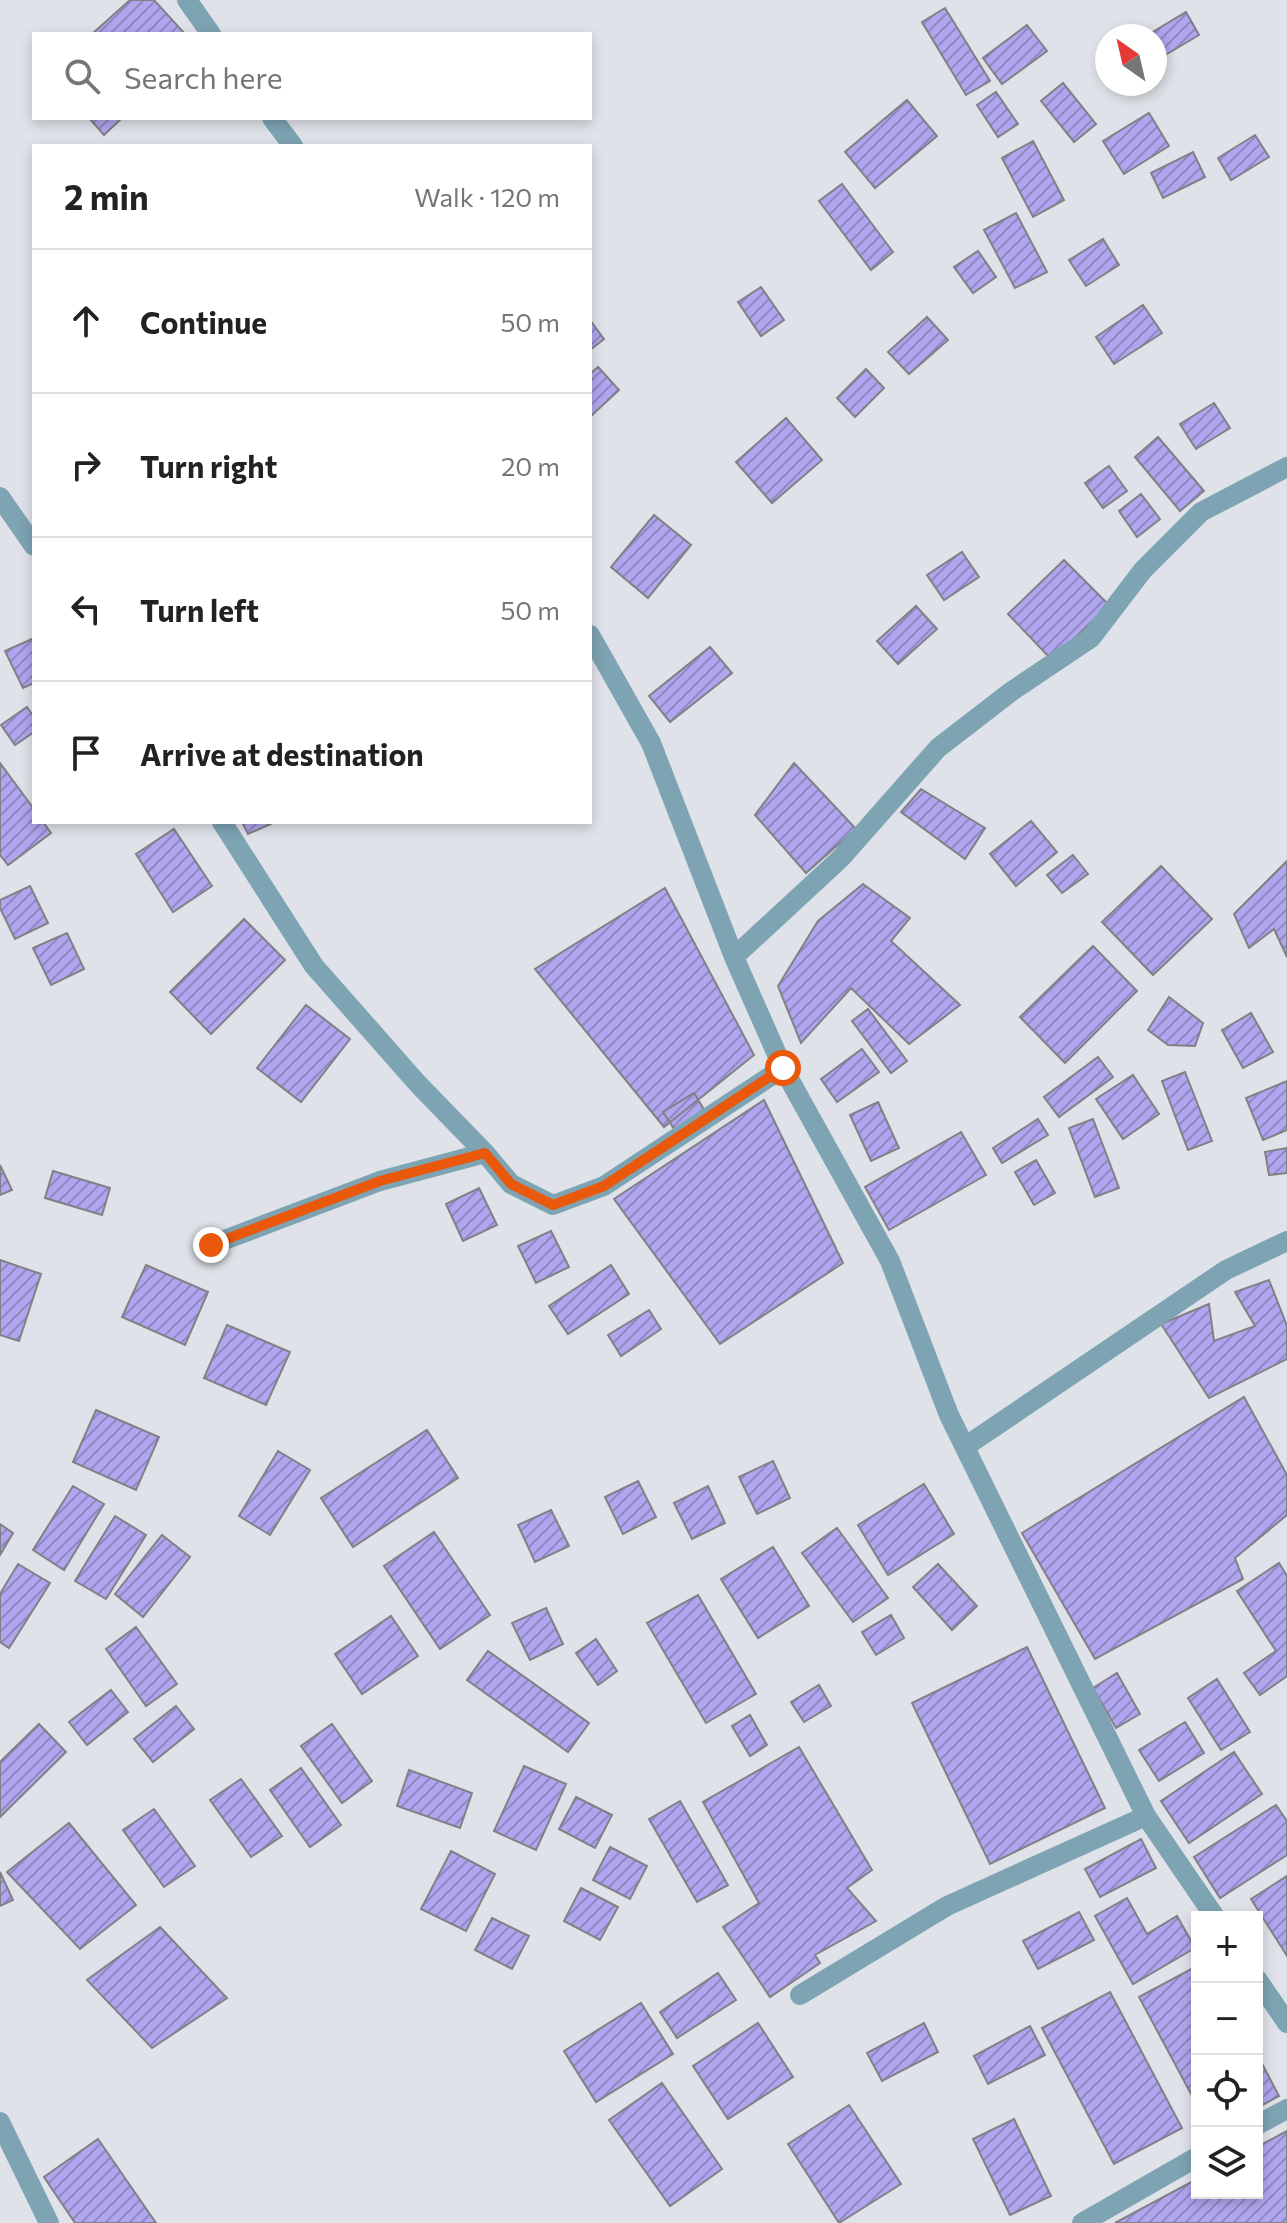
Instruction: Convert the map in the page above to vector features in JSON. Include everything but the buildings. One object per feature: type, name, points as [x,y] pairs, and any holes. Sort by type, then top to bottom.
[{"type":"street","points":[[187,0],[210,32]]},
{"type":"street","points":[[274,120],[292,144]]},
{"type":"street","points":[[734,957],[841,858],[938,748],[1012,691],[1091,638],[1143,570],[1201,512],[1287,467]]},
{"type":"street","points":[[0,497],[32,543]]},
{"type":"street","points":[[592,639],[651,743],[734,957],[783,1068],[890,1261],[949,1415],[1146,1816],[1211,1911]]},
{"type":"street","points":[[223,824],[314,966],[511,1184],[553,1205],[604,1186],[783,1068]]},
{"type":"street","points":[[211,1245],[380,1181],[485,1153]]},
{"type":"street","points":[[966,1446],[1226,1270],[1287,1241]]},
{"type":"street","points":[[800,1995],[947,1906],[1146,1816]]},
{"type":"street","points":[[1260,1983],[1287,2023]]},
{"type":"street","points":[[1263,2122],[1287,2109]]},
{"type":"street","points":[[0,2122],[49,2223]]},
{"type":"street","points":[[1082,2223],[1191,2160]]},
{"type":"route","points":[[211,1245],[380,1181],[485,1153],[511,1184],[553,1205],[604,1186],[783,1068]]}]
